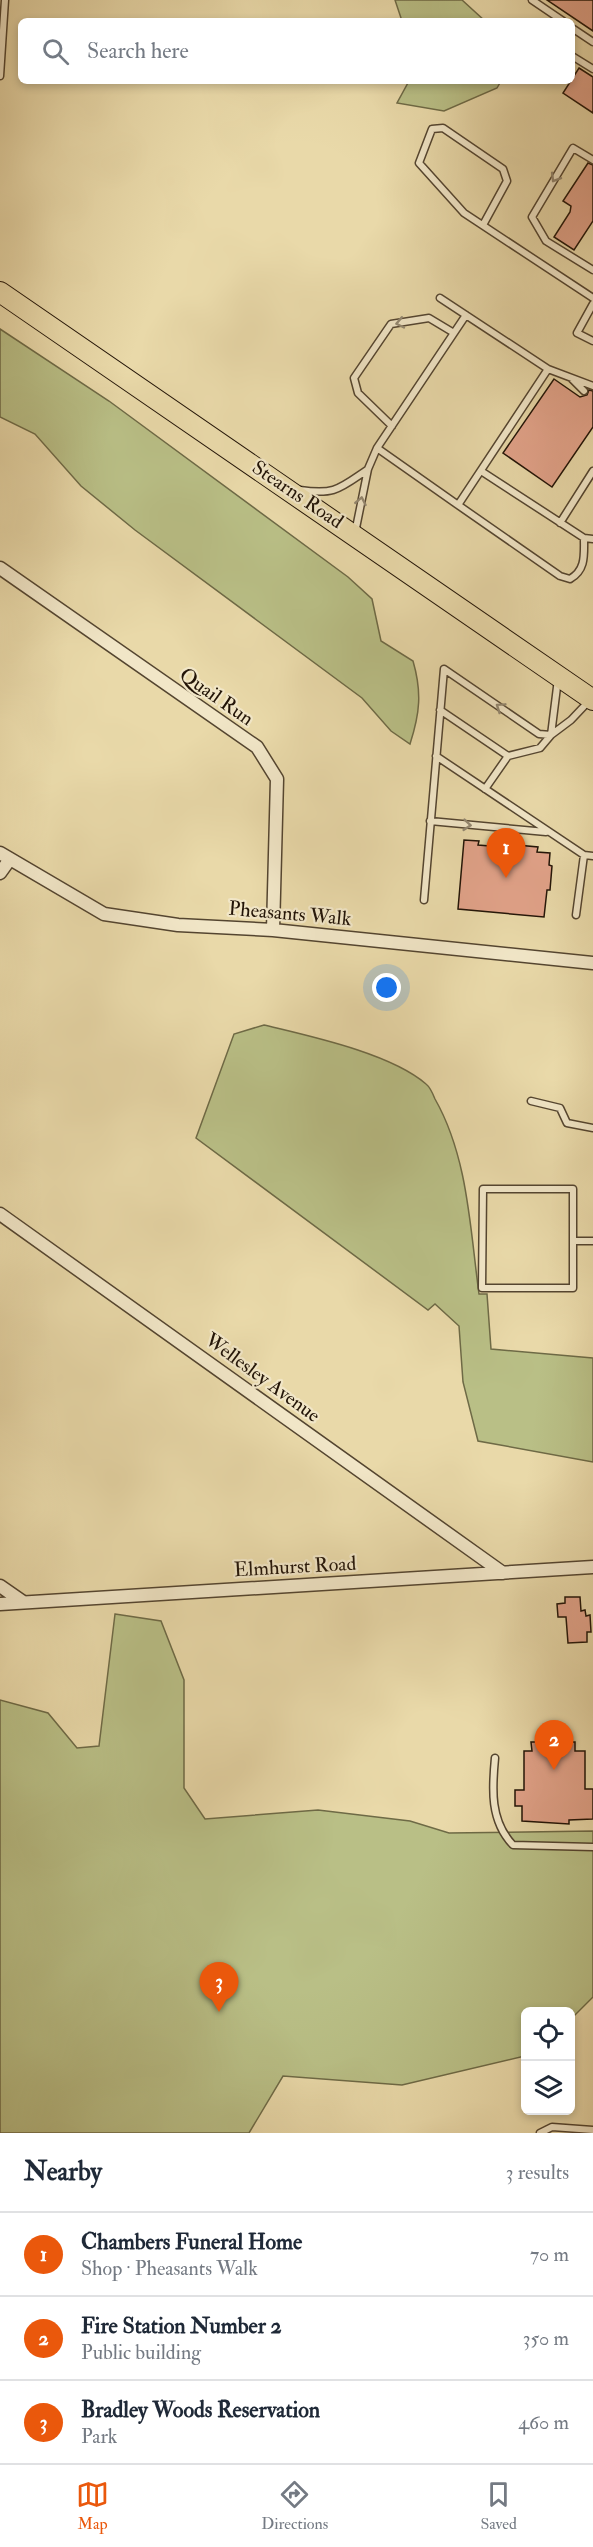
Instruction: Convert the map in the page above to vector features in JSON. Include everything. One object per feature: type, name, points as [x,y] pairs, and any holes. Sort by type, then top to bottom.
[{"type":"main road","name":"Stearns Road","points":[[0,292],[355,533],[565,681],[592,695]]},
{"type":"street","name":"Quail Run","points":[[0,568],[257,747],[277,779],[273,930]]},
{"type":"street","name":"Pheasants Walk","points":[[5,856],[104,914],[178,925],[273,930],[593,963]]},
{"type":"street","points":[[0,873],[5,856]]},
{"type":"street","name":"Wellesley Avenue","points":[[0,1214],[503,1573]]},
{"type":"street","name":"Elmhurst Road","points":[[0,1604],[593,1567]]},
{"type":"street","points":[[0,1586],[23,1602]]},
{"type":"lane","points":[[0,76],[5,0]]},
{"type":"lane","points":[[532,0],[558,18]]},
{"type":"lane","points":[[575,30],[593,42]]},
{"type":"lane","points":[[575,58],[593,69]]},
{"type":"lane","points":[[483,225],[507,181],[503,169],[444,128],[432,129],[419,163],[464,213],[593,298]]},
{"type":"lane","points":[[593,160],[573,148],[532,218],[546,241],[593,270]]},
{"type":"lane","points":[[440,298],[548,369],[593,386]]},
{"type":"lane","points":[[593,304],[577,333],[593,341]]},
{"type":"lane","points":[[355,533],[368,469],[377,448],[466,315]]},
{"type":"lane","points":[[392,426],[358,393],[354,378],[391,324],[429,318],[454,333]]},
{"type":"lane","points":[[458,505],[548,369]]},
{"type":"lane","points":[[571,378],[584,391]]},
{"type":"lane","points":[[377,448],[560,576],[570,579],[578,574],[584,561],[584,538]]},
{"type":"lane","points":[[288,488],[324,494],[339,489],[368,469]]},
{"type":"lane","points":[[481,471],[584,538],[593,539]]},
{"type":"lane","points":[[560,523],[593,471]]},
{"type":"lane","points":[[424,900],[444,669],[539,734],[551,735]]},
{"type":"lane","points":[[551,735],[565,681]]},
{"type":"lane","points":[[485,789],[508,756],[540,748],[551,735],[571,720],[592,695]]},
{"type":"lane","points":[[440,710],[508,756]]},
{"type":"lane","points":[[436,756],[584,855],[593,856]]},
{"type":"lane","points":[[430,821],[548,832]]},
{"type":"lane","points":[[576,915],[584,855]]},
{"type":"lane","points":[[531,1101],[560,1108],[567,1123],[593,1128]]},
{"type":"lane","points":[[483,1189],[573,1189],[573,1241],[573,1288],[483,1288],[483,1189]]},
{"type":"lane","points":[[573,1241],[593,1241]]},
{"type":"lane","points":[[495,1758],[492,1789],[495,1811],[501,1832],[513,1845],[593,1847]]},
{"type":"lane","points":[[540,2133],[552,2127],[593,2130]]},
{"type":"green space","points":[[395,0],[462,0],[482,18],[401,18]]},
{"type":"green space","points":[[407,84],[499,84],[497,88],[444,111],[397,103]]},
{"type":"green space","points":[[0,329],[109,401],[348,577],[372,599],[381,641],[413,661],[419,702],[410,744],[391,731],[362,698],[135,530],[81,486],[35,434],[0,417]]},
{"type":"green space","points":[[264,1025],[326,1040],[371,1055],[411,1073],[429,1087],[446,1121],[461,1169],[479,1294],[487,1294],[491,1349],[593,1358],[593,1462],[478,1441],[463,1382],[459,1326],[435,1304],[428,1310],[196,1138],[234,1034]]},
{"type":"green space","points":[[115,1614],[161,1621],[184,1680],[184,1788],[205,1819],[318,1810],[410,1821],[449,1833],[593,1831],[593,1997],[575,2015],[575,2007],[521,2007],[521,2057],[402,2085],[283,2076],[249,2133],[0,2133],[0,1700],[48,1713],[77,1748],[99,1746]]},
{"type":"building","points":[[547,0],[593,0],[593,31]]},
{"type":"building","points":[[579,68],[593,77],[593,113],[563,93],[569,84],[575,84],[575,74]]},
{"type":"building","points":[[588,163],[593,165],[593,221],[574,250],[554,237],[570,212],[571,206],[563,201]]},
{"type":"building","points":[[554,379],[580,397],[587,395],[589,390],[593,391],[593,427],[552,487],[503,453]]},
{"type":"building","points":[[503,833],[518,835],[517,845],[538,847],[537,852],[550,853],[549,865],[552,866],[550,890],[547,890],[544,917],[458,909],[464,840],[479,841],[478,845],[502,847]]},
{"type":"building","points":[[565,1597],[580,1597],[581,1611],[585,1610],[586,1616],[590,1615],[591,1632],[587,1632],[587,1642],[568,1643],[566,1617],[558,1617],[557,1604],[565,1603]]},
{"type":"building","points":[[531,1742],[575,1742],[575,1751],[585,1751],[585,1789],[593,1789],[593,1819],[569,1820],[569,1824],[522,1821],[522,1806],[515,1806],[515,1790],[524,1790],[524,1751],[532,1751]]},
{"type":"place","name":"Chambers Funeral Home","points":[[506,878]]},
{"type":"place","name":"Fire Station Number 2","points":[[554,1770]]},
{"type":"place","name":"Bradley Woods Reservation","points":[[219,2012]]}]
